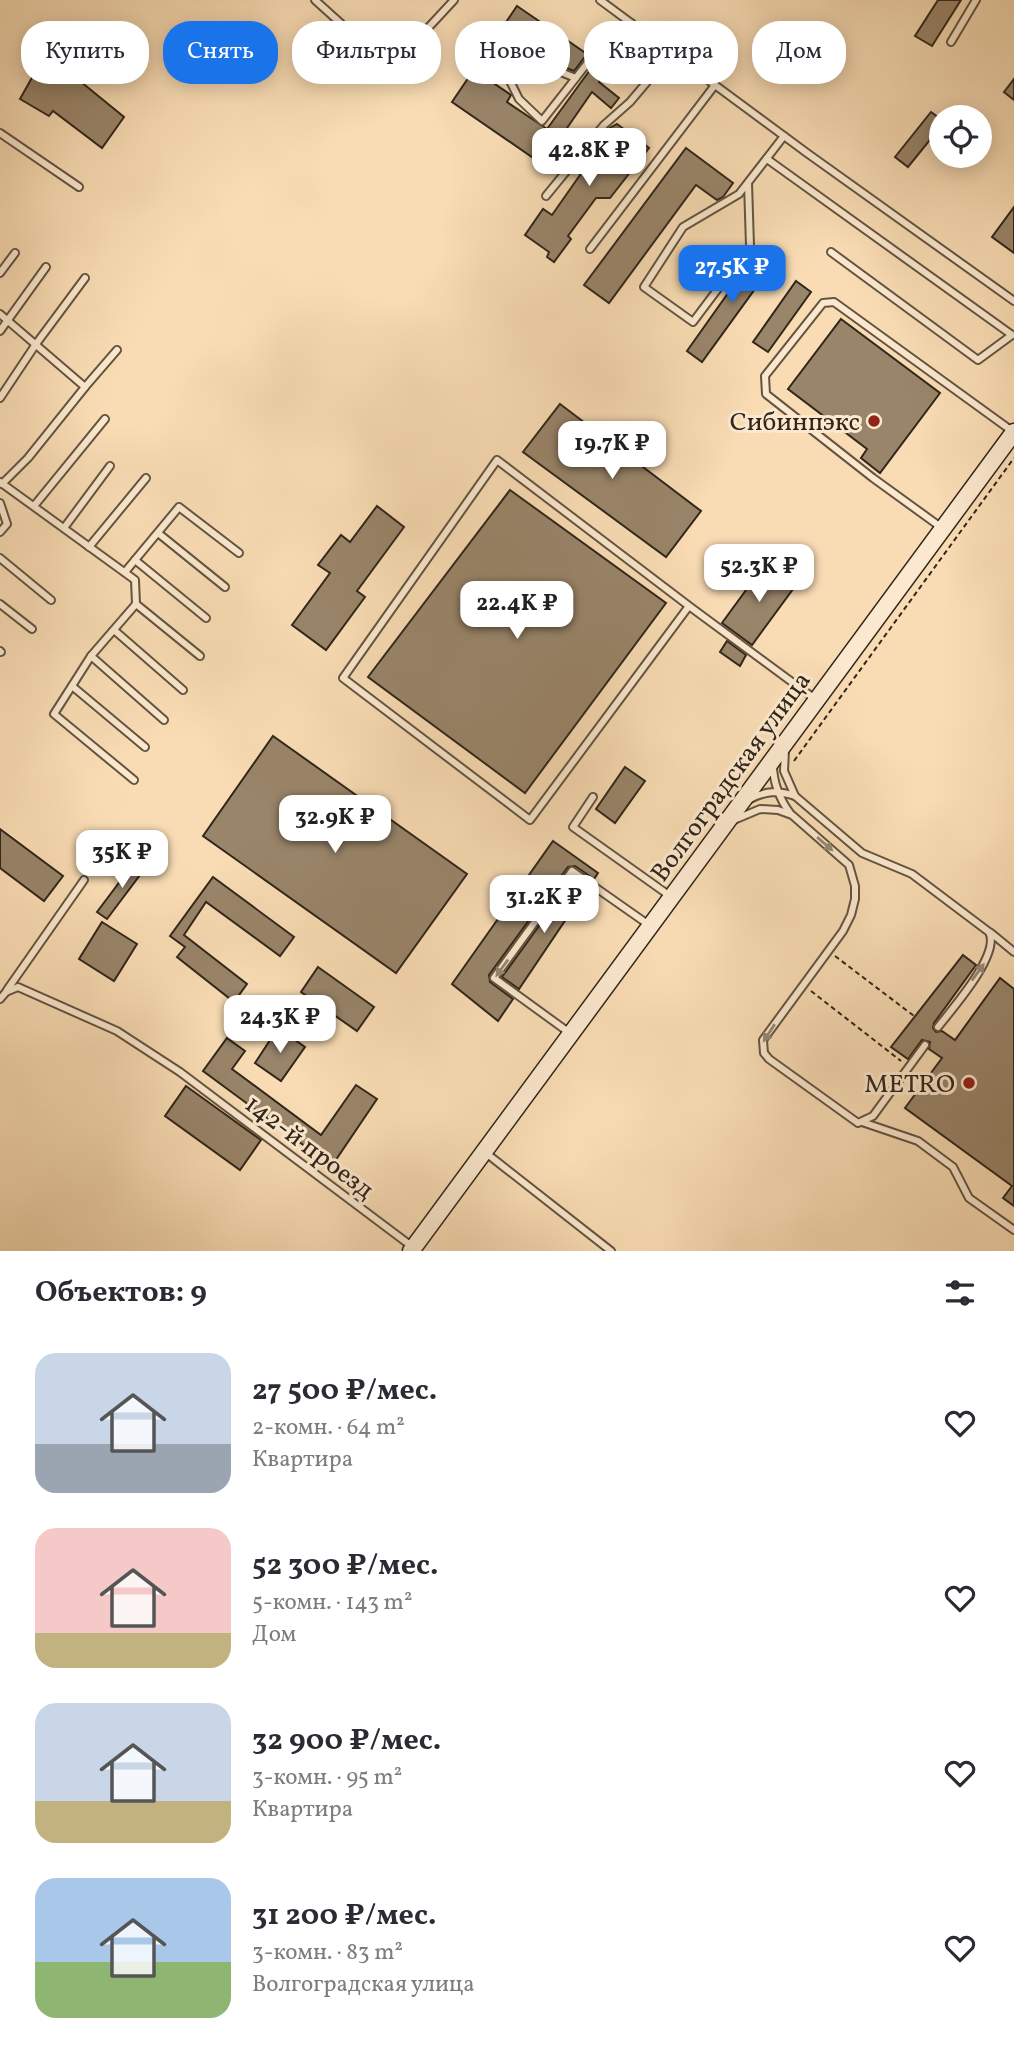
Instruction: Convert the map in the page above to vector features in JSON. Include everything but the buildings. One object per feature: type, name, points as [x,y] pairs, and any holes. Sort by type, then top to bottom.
[{"type":"main road","name":"Волгоградская улица","points":[[412,1249],[1014,432]]},
{"type":"lane","points":[[315,0],[347,29],[382,53],[398,52],[428,28],[454,0]]},
{"type":"lane","points":[[600,0],[628,21]]},
{"type":"lane","points":[[951,42],[976,0]]},
{"type":"lane","points":[[576,78],[557,72],[541,62],[526,59],[510,81],[519,99],[542,121],[576,78],[584,68]]},
{"type":"lane","points":[[546,196],[604,125],[645,84]]},
{"type":"lane","points":[[590,248],[715,85],[1014,301]]},
{"type":"lane","points":[[0,133],[79,187]]},
{"type":"lane","points":[[748,183],[750,246],[693,322],[644,288],[683,227],[739,194],[784,136]]},
{"type":"lane","points":[[767,159],[1013,335],[978,360],[831,252]]},
{"type":"lane","points":[[0,273],[15,253]]},
{"type":"lane","points":[[0,331],[47,267]]},
{"type":"lane","points":[[0,398],[85,278]]},
{"type":"lane","points":[[943,528],[873,478],[766,394],[765,376],[823,303],[834,302],[1014,432]]},
{"type":"lane","points":[[0,314],[85,387]]},
{"type":"lane","points":[[117,350],[28,458],[1,483],[135,580],[136,604],[91,656],[54,714],[134,780]]},
{"type":"lane","points":[[34,506],[105,419]]},
{"type":"lane","points":[[689,606],[530,820],[343,678],[497,460],[816,701]]},
{"type":"lane","points":[[64,528],[110,466]]},
{"type":"lane","points":[[89,547],[146,478]]},
{"type":"lane","points":[[0,503],[7,524],[0,532]]},
{"type":"lane","points":[[125,572],[179,507],[239,553]]},
{"type":"lane","points":[[158,533],[225,587]]},
{"type":"lane","points":[[0,558],[51,600]]},
{"type":"lane","points":[[135,560],[206,618]]},
{"type":"lane","points":[[0,604],[32,629]]},
{"type":"lane","points":[[136,604],[200,656]]},
{"type":"lane","points":[[114,630],[183,690]]},
{"type":"lane","points":[[91,656],[164,720]]},
{"type":"lane","points":[[72,686],[145,747]]},
{"type":"lane","points":[[789,738],[784,754],[784,771],[795,796]]},
{"type":"lane","points":[[772,760],[774,780],[783,803],[792,815],[849,865],[855,899],[844,931],[763,1040],[764,1052],[769,1059],[848,1118],[918,1141],[953,1167],[969,1198],[1014,1230]]},
{"type":"lane","points":[[736,810],[760,794],[778,791],[795,796],[862,853],[912,874],[1014,951]]},
{"type":"lane","points":[[593,796],[573,827],[671,898]]},
{"type":"lane","points":[[724,827],[736,818],[760,809],[778,810],[792,815]]},
{"type":"lane","points":[[571,1034],[494,978],[572,871],[651,926]]},
{"type":"lane","points":[[0,999],[84,880]]},
{"type":"lane","points":[[938,1027],[986,962],[992,938],[989,932]]},
{"type":"lane","name":"142-й проезд","points":[[6,992],[18,987],[117,1031],[180,1072],[412,1249]]},
{"type":"lane","points":[[862,1122],[873,1116],[925,1045]]},
{"type":"lane","points":[[484,1152],[611,1251]]},
{"type":"path","points":[[793,763],[1014,458]]},
{"type":"path","points":[[829,951],[914,1016]]},
{"type":"path","points":[[803,985],[909,1067]]},
{"type":"place","name":"Сибинпэкс","points":[[874,421]]},
{"type":"place","name":"METRO","points":[[969,1083]]}]
